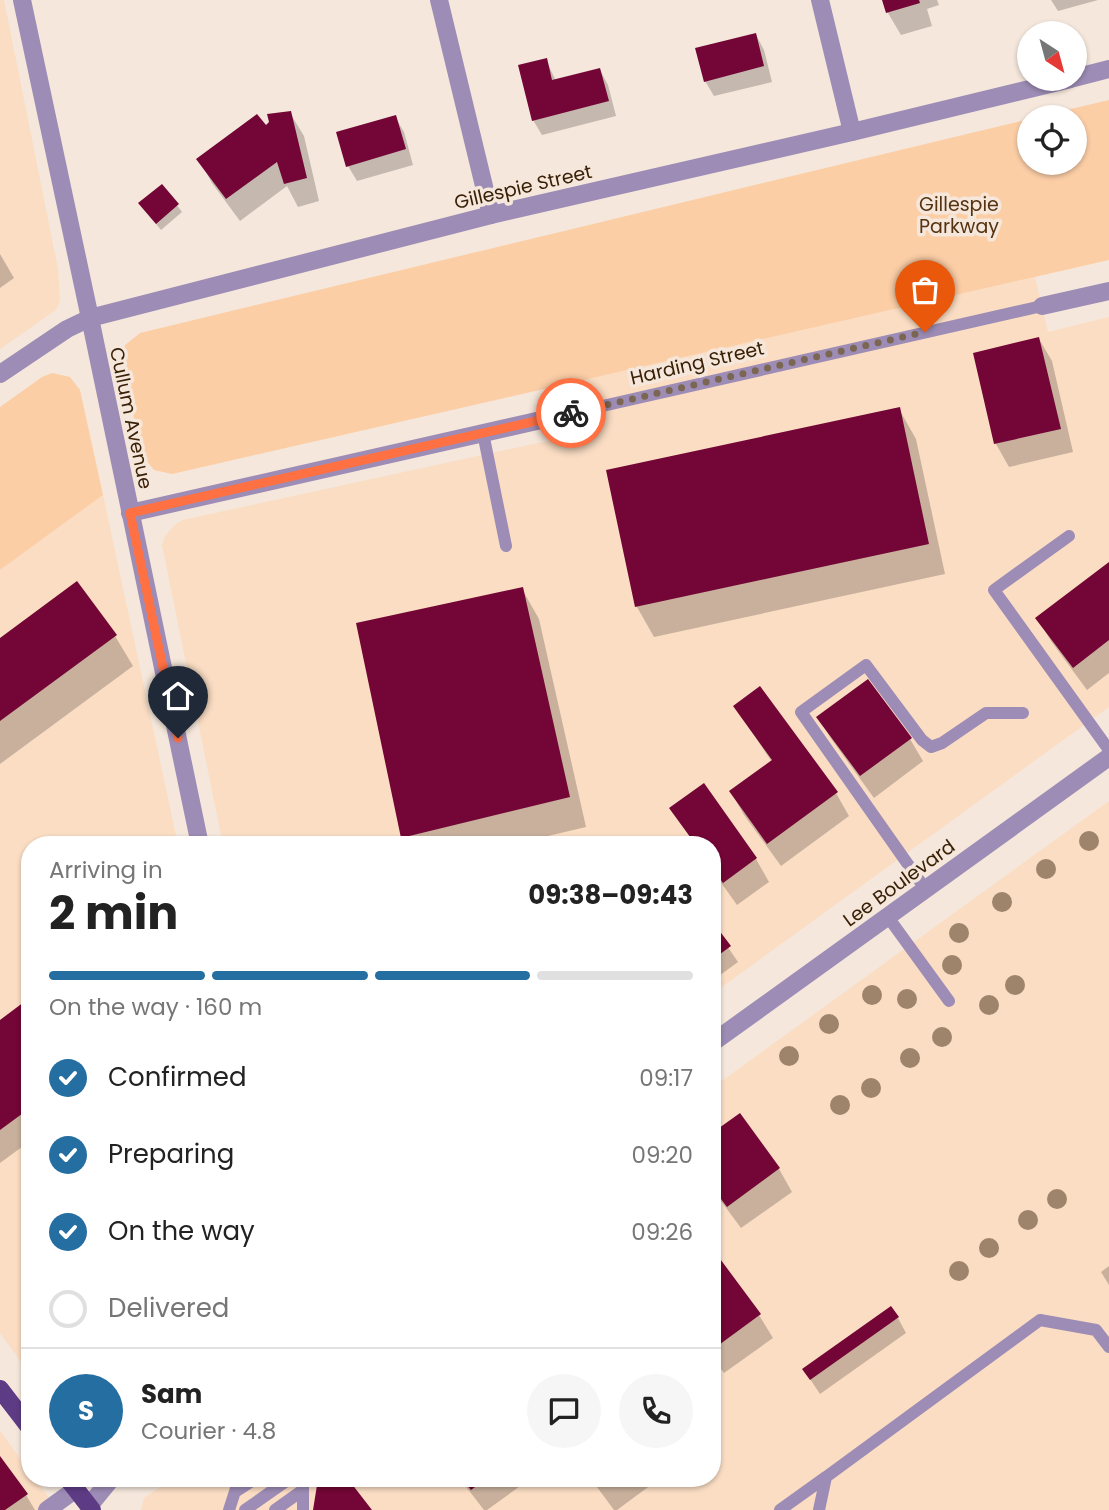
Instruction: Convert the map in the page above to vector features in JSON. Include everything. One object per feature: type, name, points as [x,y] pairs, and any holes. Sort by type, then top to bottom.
[{"type":"main road","points":[[0,1389],[21,1416]]},
{"type":"main road","points":[[74,1487],[88,1509]]},
{"type":"street","name":"Cullum Avenue","points":[[22,0],[198,836]]},
{"type":"street","points":[[439,0],[491,215]]},
{"type":"street","points":[[820,0],[852,132]]},
{"type":"street","name":"Gillespie Street","points":[[1087,74],[1109,69]]},
{"type":"street","name":"Gillespie Street","points":[[0,374],[67,329],[90,318],[491,215],[1020,91]]},
{"type":"street","name":"Harding Street","points":[[1042,306],[1109,291]]},
{"type":"street","name":"Harding Street","points":[[130,513],[584,410]]},
{"type":"street","name":"Lee Boulevard","points":[[721,1037],[1109,757]]},
{"type":"street","points":[[47,1510],[69,1487]]},
{"type":"street","points":[[88,1509],[105,1487]]},
{"type":"lane","name":"Harding Street","points":[[584,410],[1042,306]]},
{"type":"lane","points":[[483,433],[506,546]]},
{"type":"lane","points":[[1069,536],[994,590],[1109,750]]},
{"type":"lane","points":[[926,890],[801,712],[866,665],[922,740],[931,747],[942,743],[986,712],[1023,713]]},
{"type":"lane","points":[[888,917],[949,1001]]},
{"type":"lane","points":[[780,1510],[1040,1320],[1096,1330],[1109,1347]]},
{"type":"lane","points":[[819,1510],[826,1477]]},
{"type":"lane","points":[[229,1510],[237,1487]]},
{"type":"lane","points":[[235,1492],[243,1487]]},
{"type":"lane","points":[[245,1510],[278,1487]]},
{"type":"lane","points":[[275,1510],[301,1487]]},
{"type":"lane","points":[[303,1487],[303,1510]]},
{"type":"shaded area","points":[[0,0],[4,0],[58,269],[60,301],[56,310],[0,349]]},
{"type":"shaded area","points":[[1035,277],[1048,332],[1109,317],[1109,707],[721,987],[721,836],[221,836],[162,545],[165,536],[183,520],[589,432],[578,381]]},
{"type":"shaded area","points":[[103,495],[176,836],[21,836],[21,1362],[0,1333],[0,570]]},
{"type":"shaded area","points":[[1109,801],[1109,1510],[141,1510],[144,1498],[160,1487],[721,1487],[721,1081]]},
{"type":"shaded area","points":[[0,1431],[21,1460],[21,1487],[41,1487],[58,1510],[0,1510]]},
{"type":"green space","name":"Gillespie Parkway","points":[[1109,100],[1109,260],[172,474],[154,470],[142,455],[121,358],[125,345],[140,333],[1017,122],[1017,175],[1087,175],[1087,105]]},
{"type":"green space","points":[[52,373],[70,377],[80,390],[103,495],[0,570],[0,407],[42,377]]},
{"type":"building","points":[[882,0],[919,0],[920,3],[886,13]]},
{"type":"building","points":[[756,33],[764,66],[704,82],[695,48]]},
{"type":"building","points":[[547,58],[552,80],[600,68],[609,101],[532,121],[518,65]]},
{"type":"building","points":[[291,111],[307,178],[284,184],[277,162],[226,199],[196,159],[257,114],[266,125],[269,122],[267,114]]},
{"type":"building","points":[[396,115],[406,149],[346,167],[336,132]]},
{"type":"building","points":[[162,184],[179,204],[156,224],[138,203]]},
{"type":"building","points":[[1039,337],[1061,429],[994,444],[973,353]]},
{"type":"building","points":[[900,407],[929,544],[635,607],[606,470]]},
{"type":"building","points":[[1109,562],[1109,640],[1073,668],[1035,618]]},
{"type":"building","points":[[77,581],[117,635],[0,721],[0,638]]},
{"type":"building","points":[[523,587],[570,797],[401,836],[356,623]]},
{"type":"building","points":[[868,679],[912,738],[860,776],[816,717]]},
{"type":"building","points":[[760,686],[838,792],[767,844],[729,791],[772,760],[733,706]]},
{"type":"building","points":[[704,783],[757,858],[723,883],[721,836],[689,836],[669,808]]},
{"type":"building","points":[[721,933],[731,946],[721,953]]},
{"type":"building","points":[[21,1004],[21,1115],[0,1130],[0,1020]]},
{"type":"building","points":[[740,1113],[780,1168],[727,1207],[721,1199],[721,1127]]},
{"type":"building","points":[[721,1260],[761,1314],[721,1343]]},
{"type":"building","points":[[891,1306],[899,1317],[810,1380],[802,1369]]},
{"type":"building","points":[[0,1456],[28,1494],[5,1510],[0,1510]]},
{"type":"building","points":[[317,1487],[354,1487],[372,1510],[313,1510]]},
{"type":"way so far","points":[[571,413],[925,332]]},
{"type":"route","points":[[178,738],[130,513],[571,413]]}]
